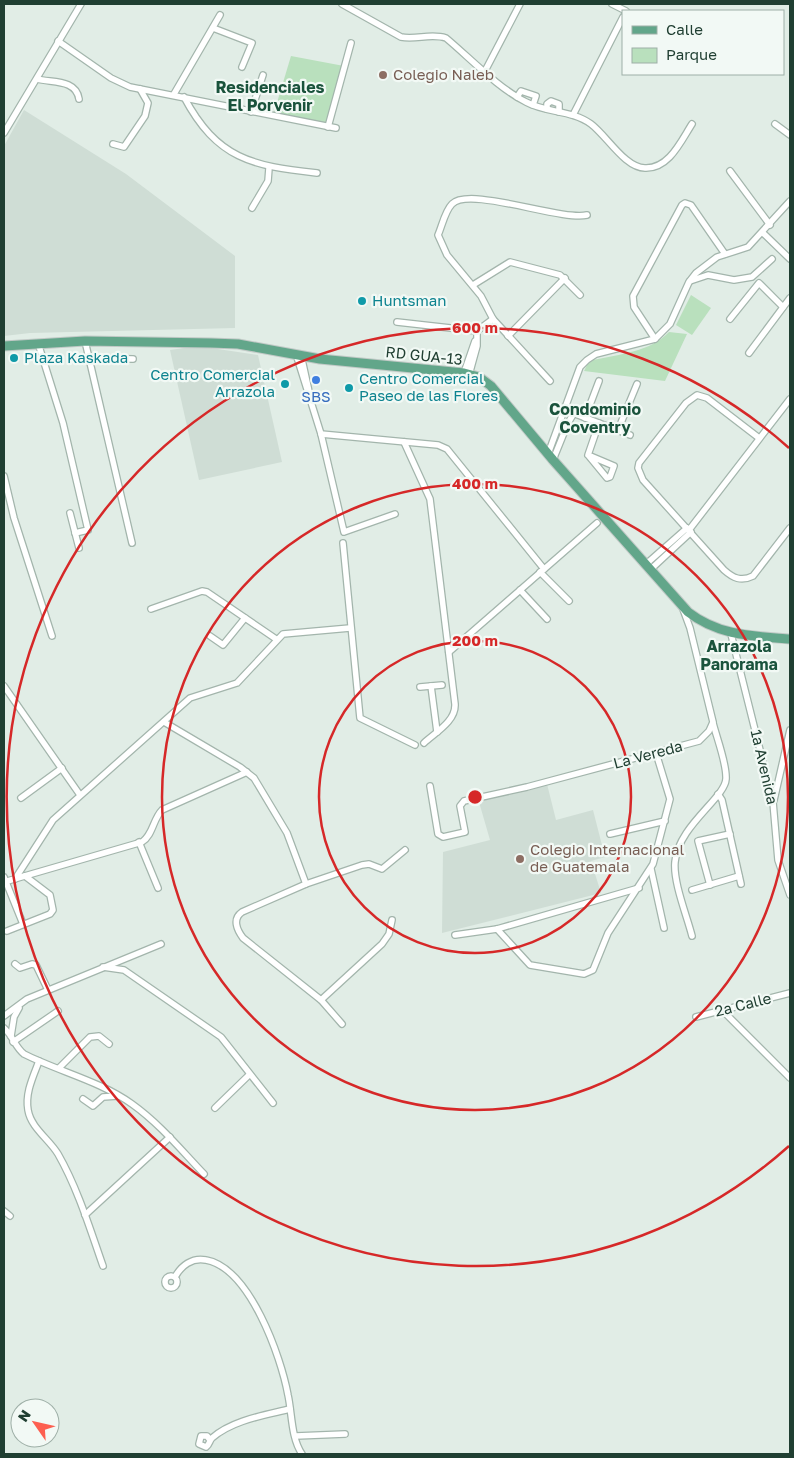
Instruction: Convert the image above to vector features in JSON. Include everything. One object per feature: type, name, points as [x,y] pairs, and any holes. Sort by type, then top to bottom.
[{"type":"main road","name":"RD GUA-13","points":[[4,346],[85,341],[219,343],[299,355],[467,374],[479,377],[490,386],[550,457],[683,607],[702,622],[731,636],[790,639]]},
{"type":"street","points":[[4,133],[81,4]]},
{"type":"street","points":[[342,4],[401,37],[410,39],[438,35],[446,38],[518,97],[533,105],[573,115],[589,122],[603,134],[627,161],[646,168],[663,163],[692,124]]},
{"type":"street","points":[[485,71],[520,4]]},
{"type":"street","points":[[612,4],[624,10]]},
{"type":"street","points":[[174,94],[220,15]]},
{"type":"street","points":[[573,115],[622,19]]},
{"type":"street","points":[[213,28],[252,43],[242,67]]},
{"type":"street","points":[[58,41],[120,83],[140,89],[174,94],[251,112],[336,128]]},
{"type":"street","points":[[328,127],[352,43]]},
{"type":"street","points":[[251,112],[263,75]]},
{"type":"street","points":[[37,79],[69,85],[77,92],[79,99]]},
{"type":"street","points":[[113,144],[124,147],[145,116],[148,103],[140,89]]},
{"type":"street","points":[[518,97],[521,91],[525,90],[536,96],[533,105]]},
{"type":"street","points":[[184,97],[205,131],[238,157],[269,168],[317,173]]},
{"type":"street","points":[[775,124],[790,135]]},
{"type":"street","points":[[252,208],[268,181],[269,168]]},
{"type":"street","points":[[730,171],[770,225]]},
{"type":"street","points":[[550,381],[493,319],[472,285],[447,255],[438,235],[451,204],[460,198],[518,204],[565,215],[587,215]]},
{"type":"street","points":[[550,457],[556,433],[580,367],[586,360],[596,354],[655,339],[670,324],[689,282],[711,260],[742,250],[763,233],[790,201]]},
{"type":"street","points":[[655,339],[633,303],[632,296],[682,205],[685,203],[691,205],[725,254]]},
{"type":"street","points":[[763,233],[790,260]]},
{"type":"street","points":[[689,282],[708,275],[734,280],[752,277],[772,259]]},
{"type":"street","points":[[472,285],[510,262],[565,278],[580,295]]},
{"type":"street","points":[[508,336],[565,278]]},
{"type":"street","points":[[730,319],[759,283],[783,307]]},
{"type":"street","points":[[749,353],[790,298]]},
{"type":"street","points":[[467,374],[477,346],[477,334],[493,319]]},
{"type":"street","points":[[397,322],[477,334]]},
{"type":"street","points":[[85,341],[132,543]]},
{"type":"street","points":[[38,343],[63,423],[88,530],[75,533]]},
{"type":"street","points":[[299,355],[321,434],[344,532],[395,514]]},
{"type":"street","points":[[89,358],[133,359]]},
{"type":"street","points":[[586,418],[599,381]]},
{"type":"street","points":[[618,430],[637,384]]},
{"type":"street","points":[[759,438],[704,396],[697,395],[686,403],[639,463],[638,468],[643,480],[729,574],[736,579],[744,580],[756,573],[790,528]]},
{"type":"street","points":[[648,568],[689,530],[790,399]]},
{"type":"street","points":[[565,410],[630,435]]},
{"type":"street","points":[[565,410],[568,423]]},
{"type":"street","points":[[550,457],[574,413]]},
{"type":"street","points":[[588,454],[599,423]]},
{"type":"street","points":[[556,433],[563,435]]},
{"type":"street","points":[[321,434],[438,445],[450,452],[542,570],[569,601]]},
{"type":"street","points":[[404,442],[430,499],[455,713],[424,743]]},
{"type":"street","points":[[588,454],[614,466],[610,478],[607,478],[588,454]]},
{"type":"street","points":[[4,476],[14,518],[52,636]]},
{"type":"street","points":[[70,513],[79,548]]},
{"type":"street","points":[[449,652],[597,523]]},
{"type":"street","points":[[343,543],[360,718],[415,745]]},
{"type":"street","points":[[520,590],[547,619]]},
{"type":"street","points":[[151,609],[202,591],[276,639]]},
{"type":"street","points":[[683,607],[690,628],[726,779],[718,794],[688,828],[676,856],[675,872],[692,936]]},
{"type":"street","points":[[210,636],[223,645],[225,644],[244,618]]},
{"type":"street","points":[[15,879],[53,820],[190,698],[237,683],[276,639],[286,633],[350,628]]},
{"type":"street","name":"1a Avenida","points":[[731,636],[773,802],[778,860],[790,895]]},
{"type":"street","points":[[420,687],[442,684]]},
{"type":"street","points":[[4,686],[80,795]]},
{"type":"street","points":[[431,686],[437,732]]},
{"type":"street","points":[[164,722],[247,772],[260,786],[274,814],[287,833],[306,884]]},
{"type":"street","name":"La Vereda","points":[[430,786],[440,837],[465,832],[460,806],[464,801],[699,741],[709,731],[713,722]]},
{"type":"street","points":[[773,802],[790,730]]},
{"type":"street","points":[[497,929],[530,965],[588,973],[592,970],[608,933],[651,869],[665,821],[670,792],[656,753]]},
{"type":"street","points":[[21,798],[62,768]]},
{"type":"street","points":[[23,924],[5,880],[15,879],[139,842],[148,837],[157,816],[162,810],[247,772]]},
{"type":"street","points":[[718,794],[722,800],[741,884]]},
{"type":"street","points":[[610,834],[665,821]]},
{"type":"street","points":[[710,885],[698,841],[730,834]]},
{"type":"street","points":[[139,842],[158,888]]},
{"type":"street","points":[[342,1024],[321,1000],[243,938],[236,926],[236,918],[240,913],[306,884],[362,865],[369,864],[382,869],[405,850]]},
{"type":"street","points":[[651,869],[664,928]]},
{"type":"street","points":[[7,931],[50,914],[54,906],[47,892],[25,876]]},
{"type":"street","points":[[692,890],[739,876]]},
{"type":"street","points":[[455,936],[497,929],[639,888]]},
{"type":"street","points":[[321,1000],[382,944],[389,934],[392,920]]},
{"type":"street","points":[[4,1016],[27,999],[161,944]]},
{"type":"street","points":[[15,964],[20,968],[32,964],[36,965],[48,990]]},
{"type":"street","points":[[102,967],[124,970],[226,1041],[249,1075],[273,1103]]},
{"type":"street","name":"2a Calle","points":[[696,1017],[790,993]]},
{"type":"street","points":[[12,1039],[14,1018],[20,1006]]},
{"type":"street","points":[[722,1010],[790,1078]]},
{"type":"street","points":[[12,1039],[58,1011]]},
{"type":"street","points":[[4,1028],[24,1054],[118,1096],[137,1108],[170,1137],[204,1174]]},
{"type":"street","points":[[59,1068],[90,1037],[99,1036],[109,1044]]},
{"type":"street","points":[[39,1061],[28,1095],[28,1111],[34,1125],[58,1153],[85,1215],[103,1266]]},
{"type":"street","points":[[215,1108],[249,1075]]},
{"type":"street","points":[[83,1099],[95,1106],[103,1097],[118,1096]]},
{"type":"street","points":[[85,1215],[170,1137]]},
{"type":"street","points":[[4,1211],[10,1216]]},
{"type":"street","points":[[175,1277],[188,1263],[204,1259],[221,1266],[244,1289],[279,1356],[296,1436],[302,1454]]},
{"type":"street","points":[[210,1440],[220,1432],[246,1421],[290,1409]]},
{"type":"street","points":[[296,1436],[344,1434]]},
{"type":"shaded area","points":[[24,110],[126,174],[235,256],[235,328],[30,333],[4,336],[4,146]]},
{"type":"shaded area","points":[[198,346],[258,355],[282,462],[199,480],[170,350]]},
{"type":"shaded area","name":"Colegio Internacional de Guatemala","points":[[547,784],[556,820],[593,810],[605,857],[591,861],[601,893],[442,933],[443,852],[490,840],[479,802]]},
{"type":"green space","points":[[291,56],[344,66],[328,127],[273,116]]},
{"type":"green space","points":[[691,295],[711,308],[692,335],[676,325]]},
{"type":"green space","points":[[669,332],[687,334],[665,381],[584,371],[593,360],[644,348],[661,339]]},
{"type":"place","name":"Colegio Naleb","points":[[383,75]]},
{"type":"place","name":"Huntsman","points":[[362,301]]},
{"type":"place","name":"Plaza Kaskada","points":[[14,358]]},
{"type":"place","name":"SBS","points":[[316,380]]},
{"type":"place","name":"Centro Comercial Arrazola","points":[[285,384]]},
{"type":"place","name":"Centro Comercial Paseo de las Flores","points":[[349,388]]},
{"type":"place","name":"Colegio Internacional de Guatemala","points":[[520,859]]},
{"type":"district","name":"Residenciales El Porvenir","points":[[270,96]]},
{"type":"district","name":"Condominio Coventry","points":[[595,418]]},
{"type":"district","name":"Arrazola Panorama","points":[[739,655]]}]
